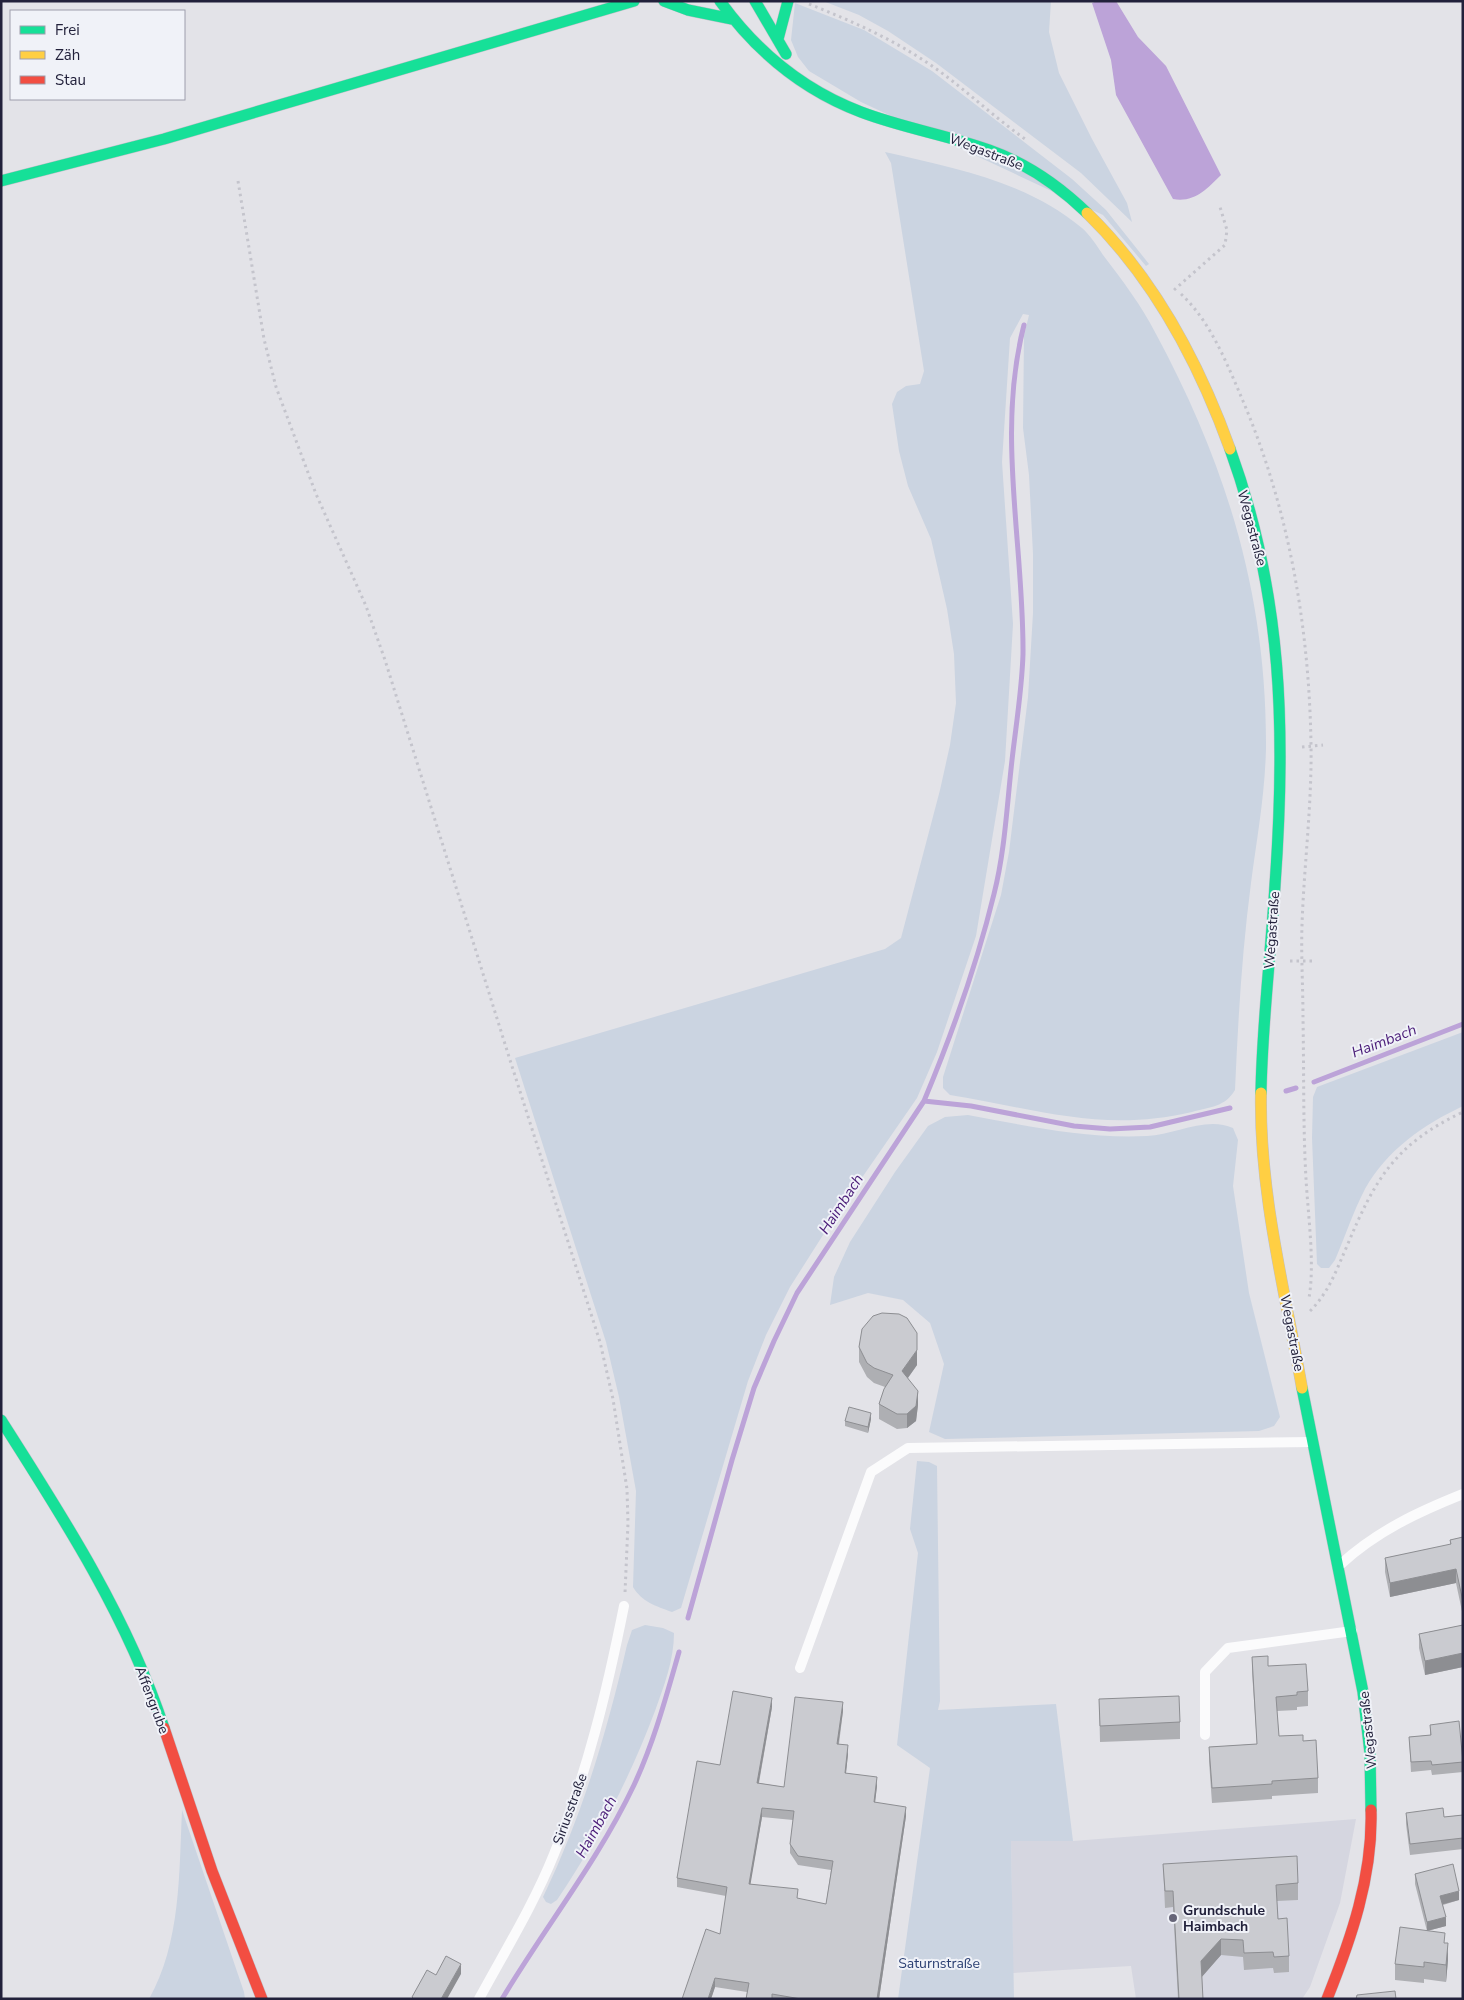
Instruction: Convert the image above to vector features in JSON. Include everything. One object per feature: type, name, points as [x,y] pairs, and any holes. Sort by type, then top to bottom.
[{"type":"main road","points":[[664,1],[688,10],[732,19]]},
{"type":"main road","name":"Wegastraße","points":[[720,1],[732,19],[762,52],[820,93],[854,110],[890,122],[967,142],[1010,158],[1049,181],[1098,222],[1136,269],[1160,303],[1205,389],[1236,469],[1261,557],[1273,624],[1280,710],[1280,785],[1261,1114],[1268,1199],[1313,1442],[1353,1631],[1370,1735],[1374,1812],[1370,1850],[1357,1921],[1327,1999]]},
{"type":"main road","name":"Wegastraße","points":[[755,1],[801,79]]},
{"type":"main road","points":[[778,39],[788,1]]},
{"type":"main road","points":[[1,181],[164,139],[629,2]]},
{"type":"main road","name":"Affengrube","points":[[1,1420],[69,1527],[128,1640],[159,1712],[212,1872],[262,1999]]},
{"type":"lane","points":[[800,1668],[871,1472],[908,1448],[1313,1442]]},
{"type":"lane","points":[[1339,1566],[1354,1552],[1403,1519],[1463,1494]]},
{"type":"lane","name":"Siriusstraße","points":[[479,1999],[531,1903],[554,1854],[574,1800],[593,1743],[624,1606]]},
{"type":"lane","points":[[1205,1735],[1205,1672],[1228,1648],[1353,1631]]},
{"type":"path","points":[[801,1],[873,30],[896,43],[936,69],[1030,144]]},
{"type":"path","points":[[238,181],[264,339],[276,387],[316,494],[363,598],[385,660],[600,1342],[613,1399],[627,1489],[628,1564],[624,1606]]},
{"type":"path","points":[[1160,303],[1225,245],[1228,230],[1220,207]]},
{"type":"path","points":[[1171,283],[1192,304],[1204,321],[1224,358],[1254,428],[1287,536],[1302,610],[1308,668],[1311,746],[1302,928],[1306,1074],[1304,1140],[1310,1273],[1310,1294],[1306,1315]]},
{"type":"path","points":[[1323,1298],[1367,1199],[1383,1173],[1418,1138],[1463,1112]]},
{"type":"shaded area","points":[[1097,1],[1116,1],[1138,37],[1166,66],[1221,175],[1200,194],[1187,199],[1173,199],[1116,95],[1111,60],[1092,3]]},
{"type":"shaded area","name":"Grundschule Haimbach","points":[[1356,1819],[1340,1903],[1310,1987],[1302,1999],[1136,1999],[1131,1966],[1013,1973],[1011,1841],[1073,1841]]},
{"type":"green space","points":[[823,1],[1051,1],[1049,32],[1059,73],[1127,203],[1132,222],[1081,173],[936,63],[888,31],[859,15]]},
{"type":"green space","points":[[795,3],[864,30],[932,71],[1072,179],[1106,210],[1149,264],[1146,266],[1103,215],[861,102],[809,71],[798,57],[791,40]]},
{"type":"green space","points":[[885,152],[988,178],[1037,199],[1060,212],[1082,228],[1125,284],[1150,323],[1181,383],[1222,483],[1238,534],[1250,585],[1259,638],[1264,692],[1266,748],[1262,799],[1243,960],[1235,1090],[1222,1103],[1192,1112],[1160,1118],[1099,1120],[1070,1117],[950,1095],[943,1088],[943,1077],[1001,895],[1009,852],[1028,697],[1033,613],[1033,554],[1029,475],[1023,428],[1024,336],[1029,315],[1023,314],[1010,338],[1002,462],[1013,624],[1005,761],[976,936],[937,1052],[917,1098],[830,1224],[790,1287],[766,1335],[748,1381],[681,1608],[672,1612],[645,1600],[633,1587],[636,1491],[619,1397],[606,1342],[515,1058],[885,949],[901,938],[940,790],[950,745],[956,703],[954,654],[947,609],[931,539],[908,486],[899,451],[892,404],[897,392],[906,386],[920,384],[924,371],[891,163]]},
{"type":"green space","points":[[1463,1032],[1463,1106],[1420,1130],[1384,1162],[1365,1189],[1335,1260],[1329,1268],[1321,1268],[1317,1264],[1312,1138],[1313,1097],[1317,1087]]},
{"type":"green space","points":[[968,1115],[1057,1131],[1102,1136],[1158,1135],[1212,1124],[1233,1128],[1238,1140],[1233,1186],[1249,1293],[1280,1417],[1274,1426],[1259,1431],[945,1439],[929,1432],[944,1364],[930,1323],[903,1300],[868,1293],[830,1305],[834,1277],[850,1242],[895,1172],[928,1126],[945,1117]]},
{"type":"green space","name":"Saturnstraße","points":[[917,1461],[929,1462],[937,1466],[940,1701],[938,1710],[1056,1704],[1073,1841],[1011,1841],[1014,1999],[898,1999],[930,1768],[897,1745],[918,1553],[910,1529]]},
{"type":"green space","points":[[645,1625],[663,1628],[674,1633],[668,1673],[662,1692],[645,1736],[612,1809],[572,1877],[557,1900],[551,1904],[546,1902],[543,1897],[570,1836],[592,1773],[632,1630]]},
{"type":"green space","points":[[182,1810],[245,1999],[149,1999],[159,1977],[173,1931],[179,1883]]},
{"type":"building","points":[[882,1313],[899,1314],[907,1318],[917,1333],[917,1350],[902,1371],[918,1391],[916,1406],[907,1414],[897,1414],[879,1404],[884,1389],[893,1375],[874,1368],[867,1363],[859,1347],[862,1329],[873,1316]]},
{"type":"building","points":[[849,1407],[871,1413],[868,1427],[845,1421]]},
{"type":"building","points":[[1463,1537],[1463,1602],[1456,1569],[1390,1583],[1385,1558],[1451,1544],[1450,1540]]},
{"type":"building","points":[[1463,1625],[1463,1653],[1425,1661],[1419,1634]]},
{"type":"building","points":[[1268,1656],[1268,1666],[1306,1664],[1308,1691],[1297,1692],[1297,1695],[1276,1697],[1279,1736],[1303,1735],[1303,1741],[1316,1740],[1318,1778],[1272,1781],[1272,1784],[1212,1788],[1209,1747],[1257,1744],[1252,1657]]},
{"type":"building","points":[[733,1691],[772,1698],[757,1783],[784,1787],[795,1697],[843,1702],[837,1744],[848,1745],[845,1773],[877,1777],[874,1802],[906,1807],[877,1999],[801,1999],[772,1994],[772,1999],[746,1999],[749,1983],[715,1978],[708,1999],[682,1999],[706,1929],[720,1934],[727,1887],[677,1878],[697,1761],[720,1765]],"holes":[[[762,1808],[794,1811],[790,1844],[798,1856],[833,1861],[826,1904],[797,1898],[798,1889],[749,1884]]]},
{"type":"building","points":[[1179,1696],[1180,1722],[1100,1726],[1099,1699]]},
{"type":"building","points":[[1459,1721],[1463,1762],[1432,1765],[1431,1761],[1411,1762],[1409,1737],[1431,1735],[1430,1725]]},
{"type":"building","points":[[1443,1808],[1444,1817],[1463,1815],[1463,1838],[1410,1844],[1406,1813]]},
{"type":"building","points":[[1297,1856],[1298,1883],[1276,1885],[1278,1919],[1287,1918],[1289,1956],[1274,1957],[1273,1952],[1244,1953],[1243,1940],[1221,1939],[1201,1961],[1203,1999],[1179,1999],[1173,1891],[1165,1891],[1163,1864]]},
{"type":"building","points":[[1453,1864],[1459,1891],[1440,1896],[1446,1917],[1427,1922],[1415,1874]]},
{"type":"building","points":[[1400,1927],[1445,1933],[1444,1943],[1448,1943],[1446,1965],[1424,1962],[1424,1967],[1395,1964]]},
{"type":"building","points":[[446,1956],[461,1964],[441,1999],[414,1999],[412,1997],[427,1970],[436,1975]]},
{"type":"building","points":[[1395,1991],[1396,1999],[1356,1999],[1357,1995]]},
{"type":"waterway","points":[[924,1101],[972,973],[998,878],[1003,844],[1023,654],[1020,572],[1013,489],[1012,407],[1016,366],[1024,325]]},
{"type":"waterway","name":"Haimbach","points":[[1314,1082],[1463,1024]]},
{"type":"waterway","name":"Haimbach","points":[[1286,1091],[1296,1088]]},
{"type":"waterway","name":"Haimbach","points":[[688,1618],[754,1388],[774,1341],[797,1293],[924,1101],[971,1106],[1074,1126],[1110,1129],[1150,1127],[1230,1108]]},
{"type":"waterway","name":"Haimbach","points":[[502,1999],[588,1867],[620,1813],[648,1752],[679,1652]]},
{"type":"traffic: fast","points":[[1,181],[164,139],[634,1]]},
{"type":"traffic: fast","points":[[664,1],[688,10],[732,19]]},
{"type":"traffic: fast","points":[[720,1],[765,52],[782,67],[820,92],[840,103],[877,118],[1003,155],[1041,176],[1087,213]]},
{"type":"traffic: fast","points":[[755,1],[786,54]]},
{"type":"traffic: fast","points":[[778,39],[788,1]]},
{"type":"traffic: fast","points":[[1230,449],[1248,503],[1261,557],[1270,611],[1280,718],[1278,828],[1261,1093]]},
{"type":"traffic: fast","points":[[1302,1388],[1363,1692],[1370,1753],[1371,1810]]},
{"type":"traffic: fast","points":[[1,1420],[48,1494],[113,1608],[132,1647],[164,1728]]},
{"type":"traffic: slow","points":[[1087,213],[1133,265],[1172,323],[1204,385],[1230,449]]},
{"type":"traffic: slow","points":[[1261,1093],[1264,1167],[1274,1241],[1302,1388]]},
{"type":"traffic: jam","points":[[164,1728],[212,1871],[262,1999]]},
{"type":"traffic: jam","points":[[1327,1999],[1359,1907],[1371,1835],[1371,1810]]},
{"type":"place","name":"Grundschule Haimbach","points":[[1173,1918]]}]
